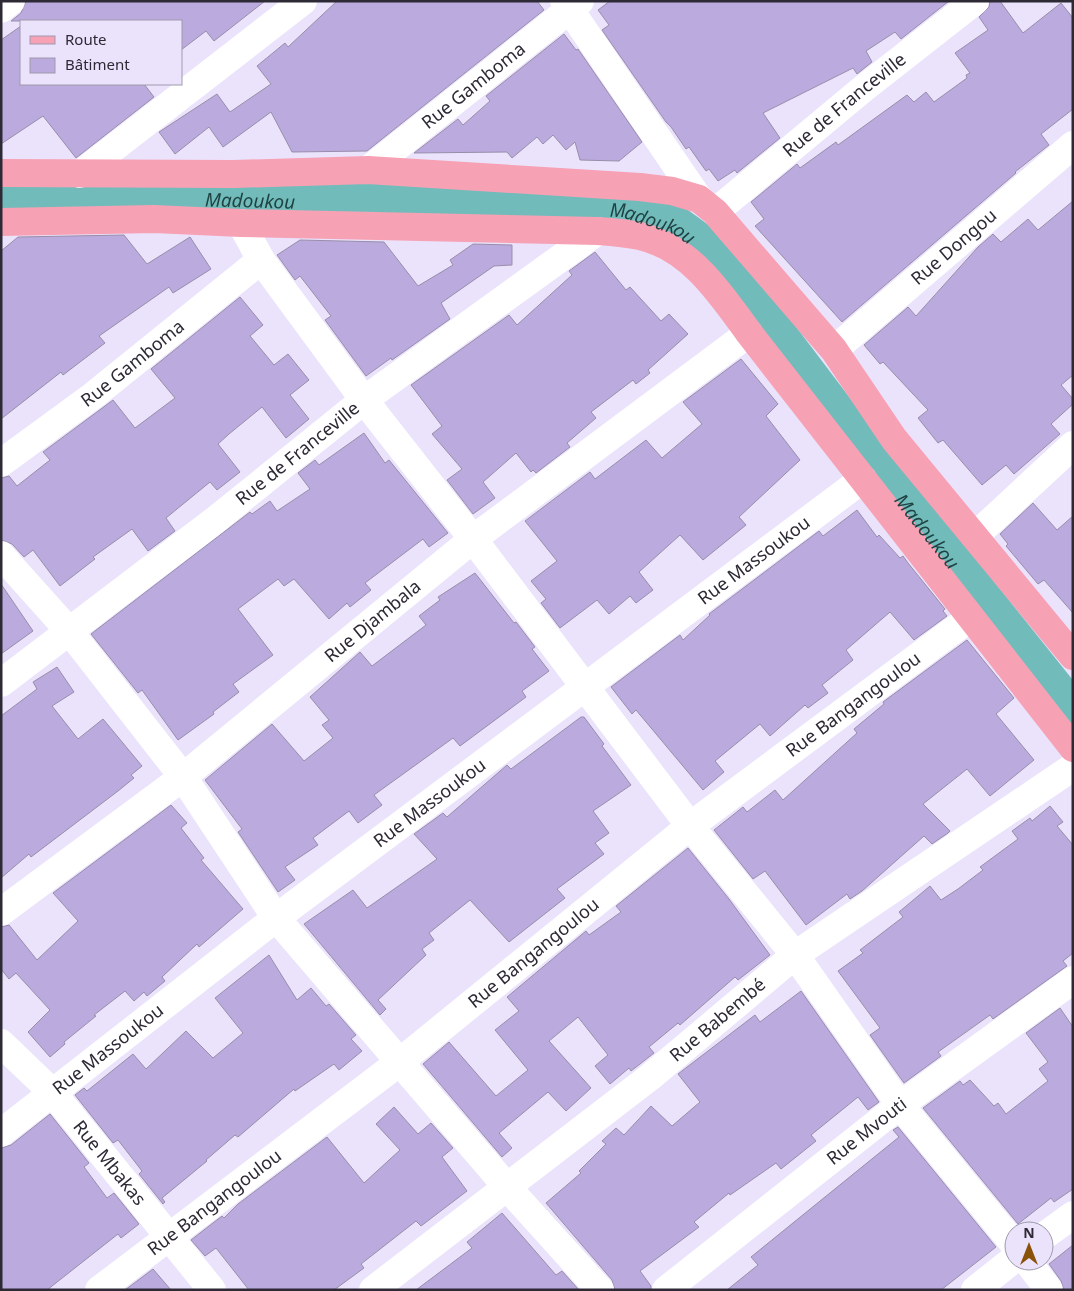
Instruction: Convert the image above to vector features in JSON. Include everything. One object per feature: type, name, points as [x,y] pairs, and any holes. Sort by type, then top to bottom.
[{"type":"main road","points":[[1,173],[234,174],[368,170],[640,187],[672,191],[707,206],[834,350],[894,439],[1073,656]]},
{"type":"main road","points":[[3,223],[154,219],[242,223],[598,231],[641,236],[682,254],[696,265],[714,287],[1073,748]]},
{"type":"street","points":[[1,9],[11,1]]},
{"type":"street","points":[[80,174],[303,1]]},
{"type":"street","name":"Rue de Franceville","points":[[707,206],[864,88],[975,1]]},
{"type":"street","points":[[572,4],[707,206]]},
{"type":"street","name":"Rue Gamboma","points":[[368,170],[572,4]]},
{"type":"street","name":"Rue Dongou","points":[[834,350],[1073,145]]},
{"type":"street","points":[[242,223],[261,260],[364,400],[473,539],[690,826],[795,956],[900,1105],[1004,1232]]},
{"type":"street","name":"Rue de Franceville","points":[[1,683],[70,632],[364,400],[598,231]]},
{"type":"street","name":"Rue Gamboma","points":[[1,463],[94,395],[261,260]]},
{"type":"street","name":"Rue Djambala","points":[[1,912],[183,777],[473,539],[749,333]]},
{"type":"street","points":[[975,536],[1073,445]]},
{"type":"street","name":"Rue Massoukou","points":[[1,1133],[276,918],[863,479]]},
{"type":"street","points":[[1,555],[70,632],[183,777],[276,918],[401,1061],[506,1187],[600,1290]]},
{"type":"street","name":"Rue Bangangoulou","points":[[99,1290],[401,1061],[690,826],[970,618]]},
{"type":"street","name":"Rue Babembé","points":[[373,1290],[650,1077],[795,956],[1073,767]]},
{"type":"street","name":"Rue Mvouti","points":[[666,1290],[900,1105],[1073,980]]},
{"type":"street","name":"Rue Mbakas","points":[[1,1043],[52,1092],[212,1290]]},
{"type":"street","points":[[1054,1229],[1073,1215]]},
{"type":"street","points":[[975,1290],[1004,1267]]},
{"type":"street","points":[[1035,1271],[1049,1290]]},
{"type":"building","points":[[26,1],[265,1],[214,41],[206,31],[182,49],[182,20],[11,21],[21,13]]},
{"type":"building","points":[[337,1],[537,1],[544,10],[367,151],[292,152],[271,112],[223,147],[209,127],[175,154],[159,132],[217,94],[230,112],[271,84],[257,66],[285,43],[288,47]]},
{"type":"building","points":[[610,1],[949,1],[901,39],[895,32],[866,51],[872,62],[857,74],[853,68],[763,113],[780,138],[737,173],[735,170],[718,181],[709,169],[706,171],[689,147],[686,149],[602,30],[609,25],[598,10]]},
{"type":"building","points":[[990,1],[1000,1],[1023,33],[1061,3],[1073,18],[1073,109],[1041,134],[1049,145],[1015,172],[842,322],[755,226],[764,219],[751,202],[797,164],[800,168],[836,142],[838,145],[907,95],[914,102],[926,92],[934,102],[967,78],[966,75],[970,73],[955,53],[988,30],[979,17],[989,7]]},
{"type":"building","points":[[20,27],[20,85],[145,85],[154,97],[76,158],[43,116],[1,144],[1,40]]},
{"type":"building","points":[[564,34],[576,50],[578,49],[642,142],[619,161],[580,160],[575,142],[566,150],[553,135],[543,144],[537,137],[512,158],[507,152],[414,153],[458,119],[463,125],[490,101],[486,96]]},
{"type":"building","points":[[1073,201],[1073,375],[1061,385],[1073,399],[1073,404],[1051,424],[1060,434],[1014,474],[1006,465],[982,485],[943,440],[938,443],[918,418],[928,410],[883,362],[880,364],[864,345],[908,307],[916,316],[978,247],[993,234],[1001,242],[1028,219],[1038,230]]},
{"type":"building","points":[[124,235],[147,264],[190,237],[211,269],[173,293],[169,287],[99,336],[105,343],[63,375],[61,372],[1,419],[1,251],[18,237]]},
{"type":"building","points":[[300,240],[384,242],[418,286],[453,265],[450,260],[473,244],[512,245],[512,265],[494,266],[441,303],[450,319],[366,376],[325,320],[331,316],[300,276],[295,280],[277,255]]},
{"type":"building","points":[[595,252],[626,290],[630,287],[661,321],[669,314],[688,334],[648,370],[650,373],[636,384],[633,380],[591,412],[596,418],[567,443],[570,447],[536,473],[533,470],[531,472],[516,453],[483,482],[495,498],[473,514],[447,480],[462,469],[432,434],[442,426],[411,385],[509,315],[517,325],[572,275],[569,271]]},
{"type":"building","points":[[240,297],[263,325],[250,336],[274,365],[288,354],[309,380],[290,395],[309,419],[286,438],[262,407],[218,444],[240,472],[217,490],[210,482],[166,518],[175,531],[148,551],[132,529],[93,557],[95,559],[60,586],[33,550],[24,557],[12,544],[1,540],[1,478],[9,476],[17,486],[50,460],[43,452],[113,400],[135,428],[175,398],[151,369]]},
{"type":"building","points":[[741,359],[778,404],[766,416],[800,460],[739,517],[746,525],[703,560],[680,535],[639,572],[653,590],[636,603],[630,596],[609,614],[597,600],[560,628],[541,603],[546,599],[531,581],[557,561],[525,521],[590,472],[595,479],[646,440],[662,458],[702,424],[683,402]]},
{"type":"building","points":[[364,433],[385,463],[389,460],[448,533],[429,547],[423,539],[365,583],[371,590],[350,607],[347,603],[329,619],[294,579],[284,586],[278,579],[238,609],[273,655],[233,684],[239,692],[213,712],[214,714],[178,740],[142,690],[138,693],[91,634],[250,512],[252,514],[270,501],[277,511],[310,489],[298,473],[315,460],[319,465]]},
{"type":"building","points":[[1033,503],[1057,530],[1073,516],[1073,613],[1044,580],[1038,584],[1006,546],[1008,544],[1000,534]]},
{"type":"building","points":[[857,510],[877,537],[879,535],[900,558],[903,556],[945,609],[943,611],[947,616],[914,640],[890,612],[846,650],[853,660],[822,685],[828,693],[808,708],[805,705],[770,736],[760,724],[715,761],[724,772],[703,790],[636,710],[632,714],[611,687],[680,635],[683,640],[709,614],[819,531],[823,536]]},
{"type":"building","points":[[475,573],[535,647],[532,649],[549,671],[522,691],[526,697],[460,746],[453,738],[374,795],[382,805],[358,823],[349,811],[313,838],[318,845],[285,867],[295,880],[278,892],[238,832],[242,829],[205,780],[272,724],[304,761],[333,738],[322,725],[329,720],[310,697],[360,652],[372,666],[426,625],[419,616],[440,600],[438,597]]},
{"type":"building","points":[[1,584],[33,631],[1,654]]},
{"type":"building","points":[[967,640],[1014,698],[996,714],[1034,760],[990,796],[967,769],[923,804],[950,831],[948,833],[932,844],[924,836],[862,891],[850,899],[847,894],[806,925],[765,871],[753,879],[714,830],[743,807],[747,812],[775,790],[783,800],[857,733],[854,729],[884,704],[883,702]]},
{"type":"building","points":[[57,667],[74,692],[52,706],[78,739],[103,719],[142,766],[131,775],[134,778],[118,791],[31,857],[29,854],[1,878],[1,716],[37,689],[33,682]]},
{"type":"building","points":[[581,717],[584,717],[604,744],[602,746],[631,785],[593,811],[609,833],[595,843],[604,854],[557,889],[565,898],[509,942],[470,900],[429,933],[434,940],[422,949],[426,955],[378,1000],[386,1009],[380,1015],[304,924],[353,890],[367,908],[437,859],[414,834],[443,813],[447,817],[507,765],[511,769]]},
{"type":"building","points":[[171,805],[187,823],[181,828],[204,858],[201,860],[243,909],[199,947],[197,944],[162,977],[165,981],[147,996],[144,992],[134,1001],[125,991],[94,1015],[96,1016],[64,1042],[65,1044],[50,1057],[28,1032],[50,1010],[16,973],[9,979],[1,969],[1,927],[9,925],[37,960],[78,921],[53,893]]},
{"type":"building","points":[[1050,806],[1063,822],[1057,826],[1073,845],[1073,953],[1063,961],[1067,966],[993,1019],[990,1015],[938,1052],[941,1056],[904,1083],[870,1035],[880,1028],[838,971],[863,953],[860,950],[903,917],[899,912],[930,886],[941,900],[958,889],[983,870],[980,867],[1018,839],[1012,831],[1030,818],[1032,821]]},
{"type":"building","points":[[688,848],[729,899],[770,955],[738,980],[735,977],[680,1025],[678,1023],[649,1047],[654,1053],[631,1071],[629,1068],[610,1084],[595,1066],[608,1055],[578,1017],[549,1041],[591,1088],[566,1111],[548,1092],[499,1133],[512,1148],[502,1157],[423,1064],[449,1042],[496,1096],[528,1070],[495,1030],[519,1011],[507,997],[586,931],[589,935],[621,912],[616,906]]},
{"type":"building","points":[[269,955],[297,1000],[311,988],[326,1006],[329,1004],[356,1035],[351,1039],[362,1051],[339,1070],[334,1064],[295,1091],[294,1089],[238,1137],[235,1135],[162,1198],[165,1202],[163,1204],[139,1174],[142,1171],[118,1140],[113,1143],[75,1095],[84,1088],[87,1091],[133,1054],[146,1069],[186,1031],[213,1058],[243,1033],[215,998]]},
{"type":"building","points":[[801,991],[879,1102],[868,1110],[858,1097],[811,1135],[816,1141],[781,1169],[776,1163],[730,1195],[729,1193],[694,1222],[699,1227],[640,1271],[651,1286],[651,1290],[615,1290],[612,1280],[546,1203],[581,1173],[579,1171],[606,1144],[602,1141],[616,1128],[624,1135],[651,1106],[672,1126],[700,1102],[678,1074],[755,1015],[760,1022]]},
{"type":"building","points":[[1060,1008],[1073,1027],[1073,1189],[1054,1202],[1051,1198],[1022,1221],[1016,1221],[923,1108],[960,1081],[963,1085],[970,1080],[994,1106],[998,1103],[1006,1114],[1048,1081],[1039,1069],[1048,1062],[1026,1033]]},
{"type":"building","points":[[394,1107],[418,1134],[431,1123],[453,1148],[442,1157],[467,1191],[421,1226],[416,1221],[361,1264],[364,1268],[334,1290],[249,1290],[216,1248],[205,1256],[191,1240],[222,1216],[224,1218],[238,1204],[327,1137],[364,1183],[400,1150],[376,1124]]},
{"type":"building","points":[[50,1114],[89,1163],[84,1167],[107,1198],[114,1193],[139,1224],[121,1238],[118,1234],[47,1290],[1,1290],[1,1148],[11,1145]]},
{"type":"building","points":[[898,1127],[996,1247],[941,1290],[727,1290],[758,1265],[751,1257],[899,1137],[893,1130]]},
{"type":"building","points":[[502,1213],[556,1275],[562,1271],[579,1290],[416,1290],[472,1248],[467,1242]]},
{"type":"building","points":[[1073,1245],[1073,1290],[1064,1290],[1061,1281],[1054,1271],[1054,1260]]},
{"type":"building","points":[[153,1269],[171,1290],[125,1290]]},
{"type":"waterway","name":"Madoukou","points":[[1,198],[150,198],[622,210],[677,228],[717,257],[875,466],[1073,714]]}]
